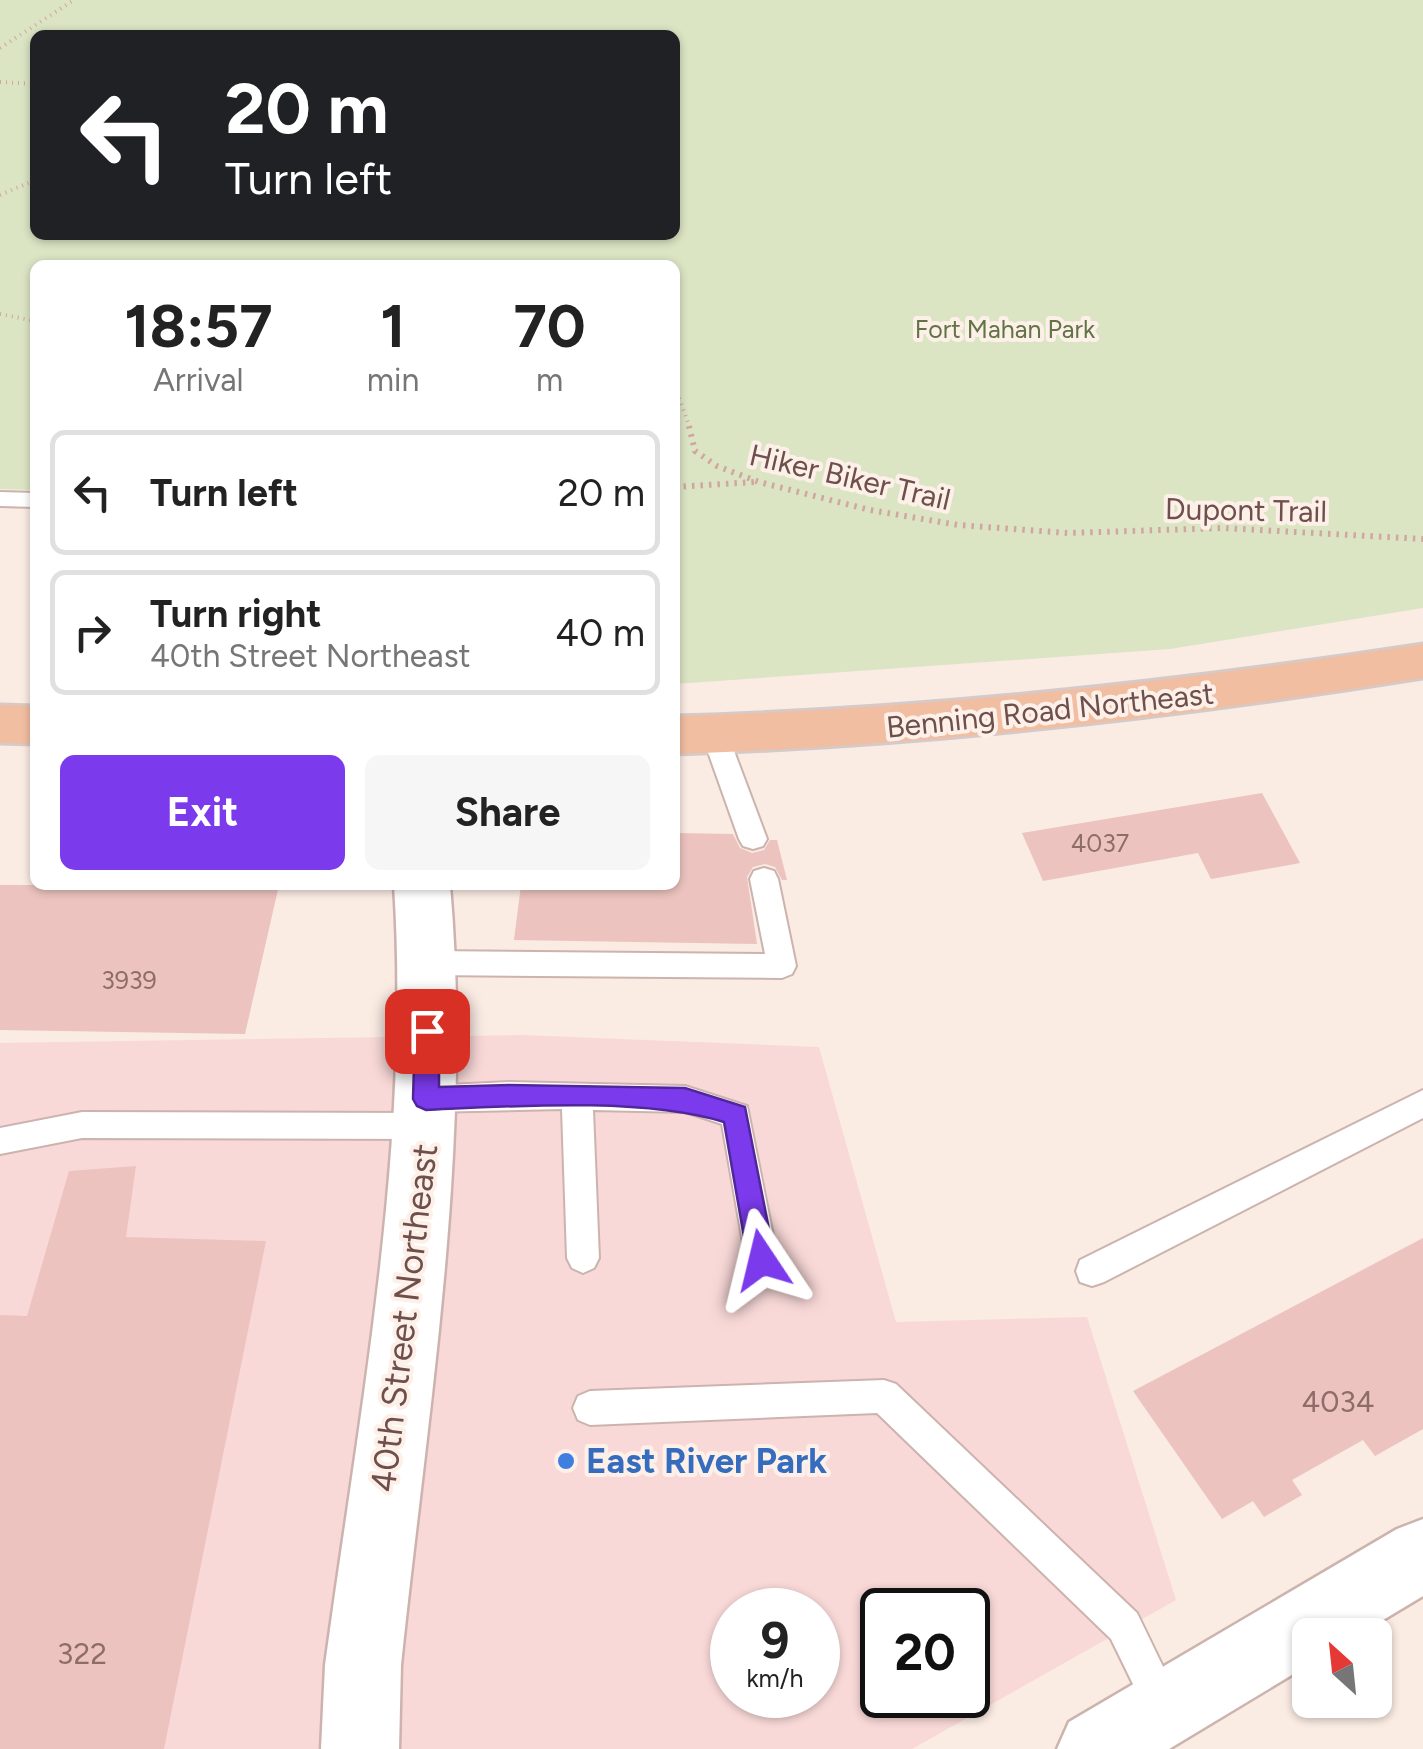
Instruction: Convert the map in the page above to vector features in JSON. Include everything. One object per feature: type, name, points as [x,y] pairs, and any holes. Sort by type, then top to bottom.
[{"type":"main road","name":"Benning Road Northeast","points":[[695,735],[949,723],[1088,710],[1423,661]]},
{"type":"main road","points":[[0,724],[30,725]]},
{"type":"street","name":"40th Street Northeast","points":[[360,1749],[363,1665],[426,1112],[428,962],[422,890]]},
{"type":"street","points":[[1096,1749],[1423,1555]]},
{"type":"lane","points":[[0,500],[30,500]]},
{"type":"lane","points":[[695,735],[753,839]]},
{"type":"lane","points":[[428,962],[782,966],[764,880]]},
{"type":"lane","points":[[578,1097],[582,1258]]},
{"type":"lane","points":[[0,1141],[82,1125],[426,1112],[578,1097],[685,1099],[736,1115],[762,1260]]},
{"type":"lane","points":[[1092,1270],[1423,1102]]},
{"type":"lane","points":[[590,1408],[884,1396],[1124,1626],[1164,1709]]},
{"type":"path","points":[[0,48],[74,0]]},
{"type":"path","points":[[0,82],[30,84]]},
{"type":"path","points":[[0,195],[30,182]]},
{"type":"path","points":[[0,314],[30,320]]},
{"type":"path","name":"Hiker Biker Trail","points":[[680,396],[696,451],[717,466],[759,482],[870,510],[958,526],[1068,533]]},
{"type":"path","points":[[680,487],[759,482]]},
{"type":"path","name":"Dupont Trail","points":[[1068,533],[1224,528],[1423,539]]},
{"type":"shaded area","name":"East River Park","points":[[522,1035],[819,1047],[896,1322],[1087,1317],[1176,1600],[990,1705],[990,1588],[860,1588],[860,1718],[967,1718],[912,1749],[0,1749],[0,1043]]},
{"type":"green space","name":"Fort Mahan Park","points":[[0,0],[1423,0],[1423,608],[1170,649],[680,684],[680,260],[30,260],[30,490],[0,489]]},
{"type":"building","points":[[1262,793],[1300,863],[1211,879],[1198,853],[1043,881],[1022,833]]},
{"type":"building","points":[[680,833],[733,834],[740,848],[752,853],[764,850],[770,840],[777,840],[787,880],[782,880],[775,867],[765,864],[753,867],[747,877],[757,944],[514,940],[520,890],[680,890]]},
{"type":"building","points":[[0,885],[30,885],[30,890],[278,890],[245,1034],[0,1030]]},
{"type":"building","points":[[136,1166],[126,1237],[266,1241],[164,1749],[0,1749],[0,1315],[27,1316],[69,1171]]},
{"type":"building","points":[[1423,1238],[1423,1429],[1375,1456],[1363,1440],[1292,1480],[1302,1495],[1264,1517],[1253,1501],[1222,1519],[1133,1391]]},
{"type":"place","name":"East River Park","points":[[566,1461]]},
{"type":"route","points":[[427,1031],[426,1099],[685,1099],[736,1115],[762,1260]]}]
